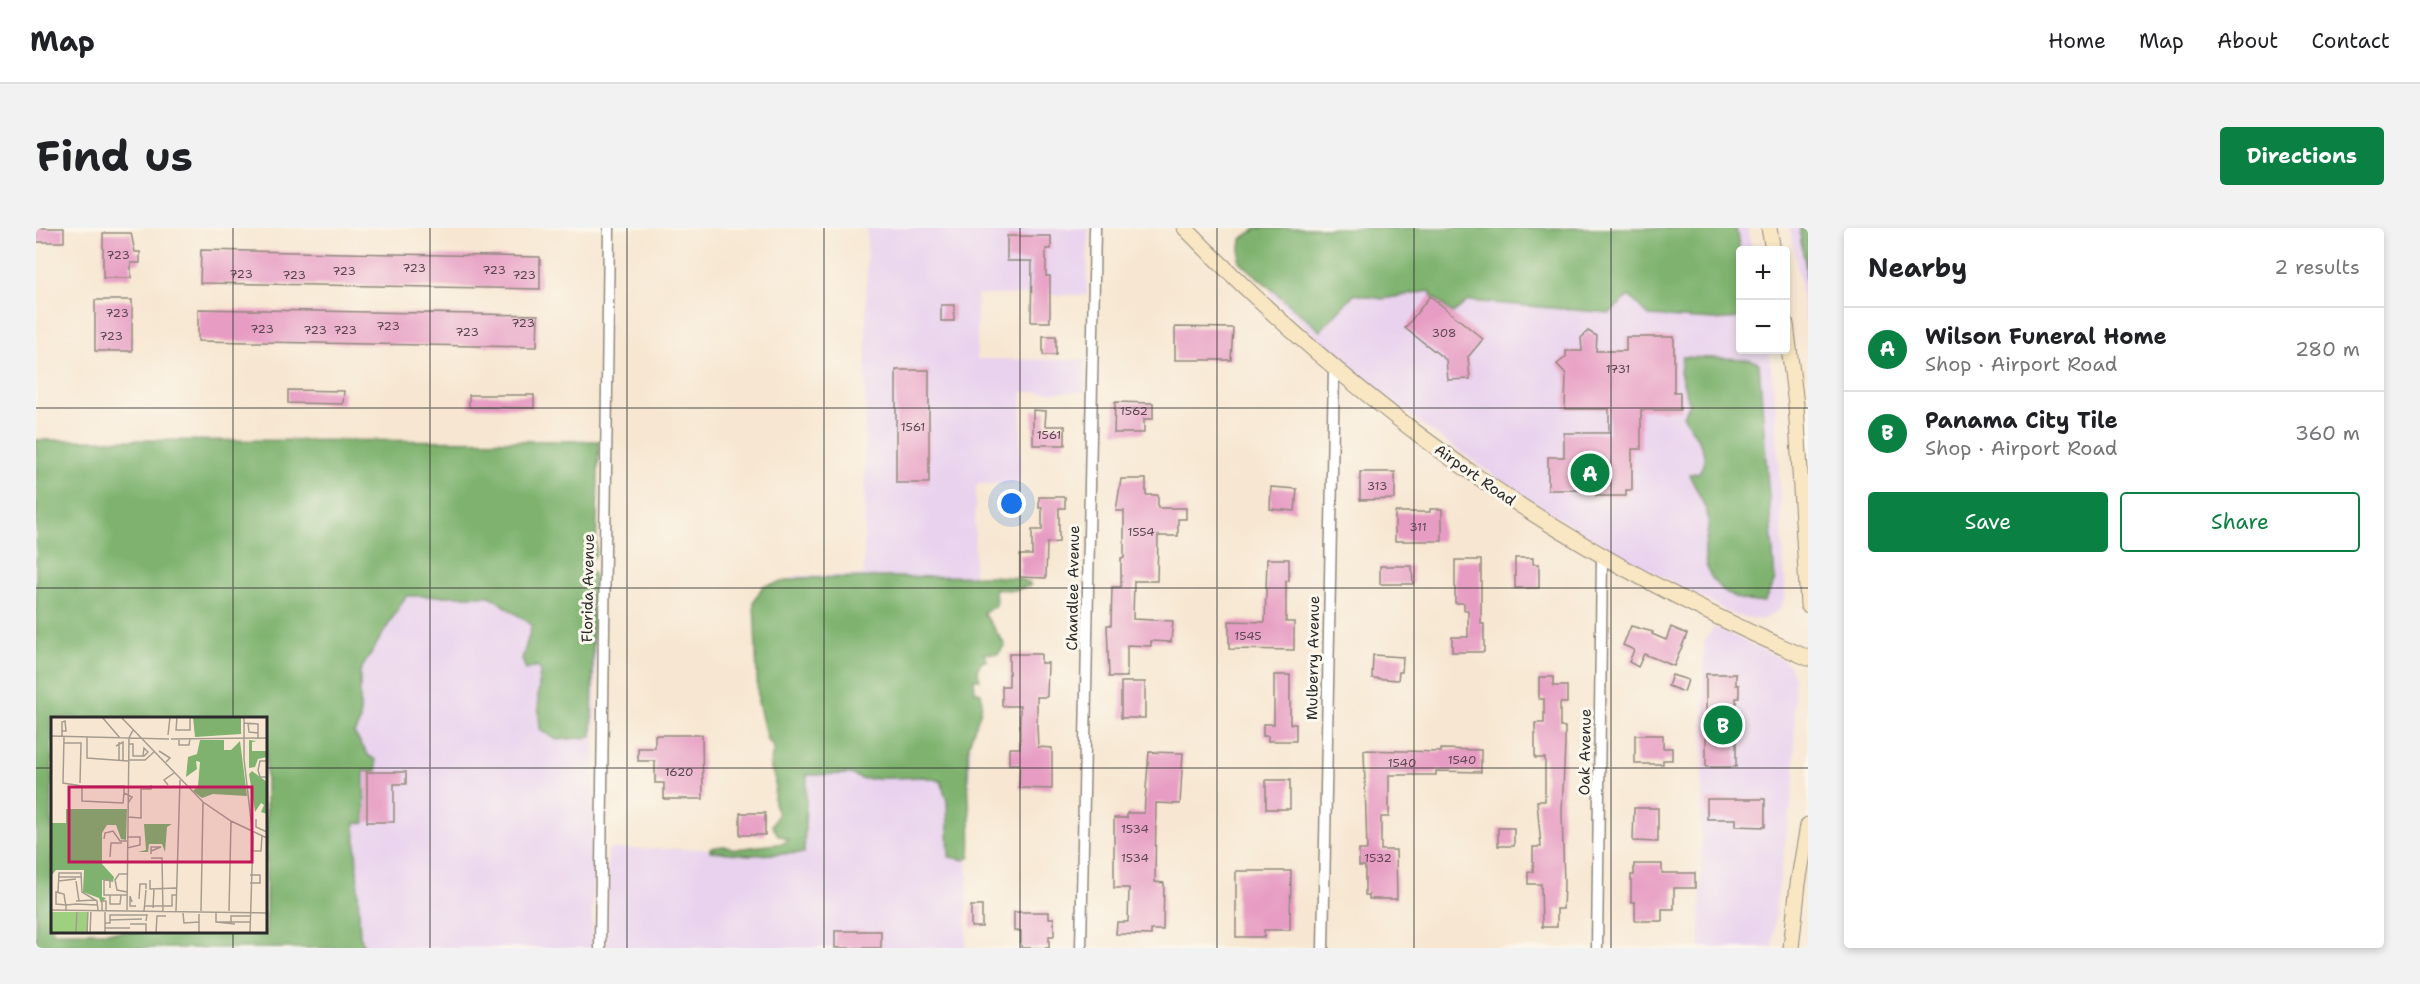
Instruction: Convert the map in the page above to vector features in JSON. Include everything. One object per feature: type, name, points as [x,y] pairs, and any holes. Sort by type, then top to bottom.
[{"type":"main road","name":"Airport Road","points":[[1185,228],[1239,284],[1334,369],[1459,465],[1602,557],[1717,617],[1808,658]]},
{"type":"main road","points":[[1769,228],[1772,246]]},
{"type":"main road","points":[[1789,354],[1796,405],[1808,604]]},
{"type":"main road","points":[[1791,948],[1798,884],[1808,825]]},
{"type":"street","name":"Florida Avenue","points":[[600,948],[609,228]]},
{"type":"street","name":"Chandlee Avenue","points":[[1081,948],[1095,228]]},
{"type":"street","name":"Mulberry Avenue","points":[[1323,948],[1334,369]]},
{"type":"street","name":"Oak Avenue","points":[[1597,948],[1602,557]]},
{"type":"shaded area","points":[[867,228],[1088,228],[1087,295],[977,295],[977,359],[1085,360],[1085,392],[1022,392],[1019,484],[976,484],[966,948],[607,948],[608,849],[793,849],[794,576],[864,575]]},
{"type":"shaded area","points":[[1269,228],[1748,228],[1751,246],[1736,246],[1736,354],[1770,354],[1775,398],[1785,583],[1785,597],[1780,609],[1762,620],[1734,615],[1568,524],[1424,426],[1346,364],[1270,296]]},
{"type":"shaded area","points":[[1790,228],[1808,228],[1808,335],[1800,283]]},
{"type":"shaded area","points":[[348,580],[597,580],[592,948],[346,948]]},
{"type":"shaded area","points":[[1714,627],[1782,659],[1789,665],[1794,676],[1795,777],[1776,903],[1773,948],[1700,948],[1704,642]]},
{"type":"green space","points":[[1258,228],[1736,228],[1739,246],[1736,246],[1736,318],[1714,320],[1649,316],[1629,296],[1610,313],[1468,301],[1453,313],[1432,296],[1430,291],[1383,299],[1354,294],[1320,331],[1239,261],[1241,239]]},
{"type":"green space","points":[[1800,228],[1808,228],[1808,285],[1806,279]]},
{"type":"green space","points":[[1682,357],[1748,359],[1759,363],[1775,580],[1764,602],[1740,599],[1729,594],[1713,580],[1708,570],[1705,546],[1708,517],[1689,474],[1698,473],[1703,466],[1704,458],[1700,444],[1683,415],[1689,403],[1680,372]]},
{"type":"green space","points":[[36,440],[599,441],[596,555],[588,561],[588,569],[594,575],[592,737],[557,740],[540,730],[538,697],[540,670],[536,666],[526,670],[522,659],[532,625],[490,596],[406,596],[360,671],[360,722],[354,733],[369,756],[376,760],[377,771],[364,771],[365,823],[355,823],[360,936],[365,948],[36,948]]},
{"type":"green space","points":[[989,576],[1017,578],[1030,583],[1030,586],[1015,590],[995,589],[996,606],[983,612],[1005,645],[998,654],[984,653],[987,660],[982,662],[977,669],[980,679],[974,679],[975,691],[981,693],[982,700],[980,714],[969,746],[970,857],[964,860],[949,857],[947,801],[941,781],[924,777],[861,779],[851,774],[807,775],[804,853],[750,855],[710,851],[710,848],[724,846],[736,849],[784,843],[788,839],[778,835],[772,825],[778,814],[774,803],[775,780],[770,765],[774,748],[767,740],[758,702],[754,601],[763,586],[800,578]]},
{"type":"building","points":[[36,228],[64,228],[64,242],[36,242]]},
{"type":"building","points":[[103,233],[131,233],[135,252],[140,252],[140,263],[131,263],[131,278],[103,278]]},
{"type":"building","points":[[1007,236],[1051,236],[1051,249],[1046,249],[1046,276],[1050,276],[1050,322],[1031,322],[1032,261],[1007,261]]},
{"type":"building","points":[[201,250],[540,257],[540,289],[200,283]]},
{"type":"building","points":[[1430,296],[1483,339],[1468,357],[1470,379],[1448,380],[1446,360],[1405,328]]},
{"type":"building","points":[[95,300],[132,300],[132,351],[95,351]]},
{"type":"building","points":[[941,305],[954,305],[954,321],[941,321]]},
{"type":"building","points":[[198,309],[538,315],[537,347],[198,341]]},
{"type":"building","points":[[1175,327],[1233,328],[1231,360],[1175,360]]},
{"type":"building","points":[[1588,331],[1597,336],[1596,351],[1626,351],[1626,337],[1674,337],[1674,392],[1680,392],[1680,410],[1641,410],[1641,449],[1632,449],[1632,490],[1626,490],[1626,496],[1596,496],[1596,490],[1548,490],[1548,457],[1564,457],[1564,433],[1609,433],[1609,409],[1565,409],[1566,374],[1557,364],[1566,357],[1566,351],[1582,351],[1581,338]]},
{"type":"building","points":[[1043,336],[1056,336],[1056,355],[1043,355]]},
{"type":"building","points":[[896,370],[929,370],[929,483],[896,483]]},
{"type":"building","points":[[288,390],[344,391],[343,404],[288,403]]},
{"type":"building","points":[[469,395],[534,395],[534,408],[469,407]]},
{"type":"building","points":[[1115,402],[1153,403],[1153,419],[1144,419],[1144,433],[1114,433]]},
{"type":"building","points":[[1033,410],[1046,411],[1045,426],[1065,426],[1065,445],[1033,445]]},
{"type":"building","points":[[1360,472],[1395,472],[1395,499],[1360,500]]},
{"type":"building","points":[[1121,479],[1146,479],[1146,495],[1158,495],[1158,508],[1186,508],[1186,519],[1178,519],[1178,536],[1158,536],[1157,581],[1134,581],[1133,619],[1173,621],[1171,642],[1151,641],[1151,646],[1127,645],[1127,677],[1109,677],[1107,625],[1111,625],[1112,587],[1121,587],[1121,558],[1124,558],[1124,511],[1116,511]]},
{"type":"building","points":[[1271,487],[1297,489],[1295,511],[1270,509]]},
{"type":"building","points":[[1039,497],[1065,497],[1065,508],[1059,508],[1059,542],[1047,543],[1046,578],[1020,577],[1020,555],[1032,555],[1032,530],[1042,530],[1042,508],[1039,508]]},
{"type":"building","points":[[1430,509],[1442,509],[1442,541],[1395,541],[1395,512],[1430,512]]},
{"type":"building","points":[[1515,558],[1533,558],[1533,564],[1539,564],[1539,588],[1515,588]]},
{"type":"building","points":[[1267,559],[1289,559],[1289,581],[1286,581],[1286,622],[1294,622],[1294,650],[1229,649],[1229,621],[1265,622]]},
{"type":"building","points":[[1455,560],[1481,560],[1481,624],[1484,624],[1484,652],[1452,652],[1452,637],[1468,637],[1468,610],[1464,610],[1464,603],[1455,603]]},
{"type":"building","points":[[1380,566],[1412,566],[1413,584],[1380,584]]},
{"type":"building","points":[[1631,626],[1653,632],[1652,634],[1666,640],[1671,627],[1687,634],[1674,666],[1644,654],[1638,667],[1629,662],[1634,650],[1623,645]]},
{"type":"building","points":[[1009,654],[1041,654],[1041,663],[1048,663],[1047,697],[1037,697],[1037,726],[1038,747],[1052,748],[1052,789],[1019,788],[1020,764],[1009,764],[1009,748],[1020,748],[1020,706],[1002,706],[1002,686],[1009,686]]},
{"type":"building","points":[[1373,655],[1403,657],[1402,672],[1399,672],[1398,680],[1372,678]]},
{"type":"building","points":[[1706,674],[1736,674],[1739,698],[1736,698],[1736,767],[1706,767]]},
{"type":"building","points":[[1274,675],[1290,675],[1290,724],[1296,724],[1296,741],[1268,741],[1268,736],[1263,736],[1263,724],[1274,724]]},
{"type":"building","points":[[1672,675],[1688,680],[1684,692],[1668,686]]},
{"type":"building","points":[[1539,677],[1553,677],[1553,686],[1567,686],[1567,703],[1560,703],[1560,727],[1565,727],[1562,812],[1564,884],[1563,909],[1557,909],[1557,927],[1542,927],[1541,884],[1528,884],[1528,872],[1533,872],[1533,847],[1541,847],[1537,801],[1545,801],[1545,758],[1535,758],[1535,723],[1544,723],[1544,699],[1539,699]]},
{"type":"building","points":[[1121,682],[1145,682],[1145,718],[1121,718]]},
{"type":"building","points":[[655,735],[702,735],[703,799],[664,799],[664,783],[655,783],[655,761],[638,761],[638,748],[655,748]]},
{"type":"building","points":[[1635,735],[1663,735],[1663,748],[1672,748],[1672,760],[1663,760],[1663,764],[1635,764]]},
{"type":"building","points":[[1441,749],[1481,750],[1481,772],[1436,771],[1436,775],[1389,775],[1389,817],[1381,817],[1381,850],[1396,850],[1397,899],[1369,899],[1369,895],[1365,895],[1365,866],[1359,866],[1359,850],[1367,850],[1364,750],[1441,752]]},
{"type":"building","points":[[1149,752],[1183,753],[1180,804],[1156,803],[1155,882],[1164,883],[1163,930],[1151,930],[1151,935],[1116,934],[1117,922],[1128,922],[1129,888],[1114,888],[1114,818],[1127,818],[1127,813],[1144,813]]},
{"type":"building","points":[[367,772],[406,772],[406,784],[394,784],[394,822],[367,822]]},
{"type":"building","points":[[1266,780],[1290,780],[1290,809],[1266,809]]},
{"type":"building","points":[[1707,799],[1765,799],[1765,827],[1736,826],[1736,819],[1707,819]]},
{"type":"building","points":[[1634,808],[1658,808],[1658,842],[1633,841]]},
{"type":"building","points":[[740,813],[765,813],[765,835],[740,835]]},
{"type":"building","points":[[1498,828],[1514,828],[1514,846],[1498,846]]},
{"type":"building","points":[[1634,864],[1662,864],[1662,873],[1695,873],[1695,888],[1674,888],[1674,909],[1662,909],[1662,921],[1635,921],[1635,902],[1631,902],[1631,875],[1634,875]]},
{"type":"building","points":[[1236,871],[1291,871],[1290,930],[1264,930],[1264,937],[1236,937]]},
{"type":"building","points":[[971,906],[982,906],[982,927],[971,927]]},
{"type":"building","points":[[1014,912],[1049,912],[1049,918],[1054,918],[1054,936],[1049,936],[1049,948],[1021,948],[1021,931],[1014,931]]},
{"type":"building","points":[[835,931],[881,931],[881,948],[835,948]]},
{"type":"place","name":"Wilson Funeral Home","points":[[1590,473]]},
{"type":"place","name":"Panama City Tile","points":[[1723,725]]}]
